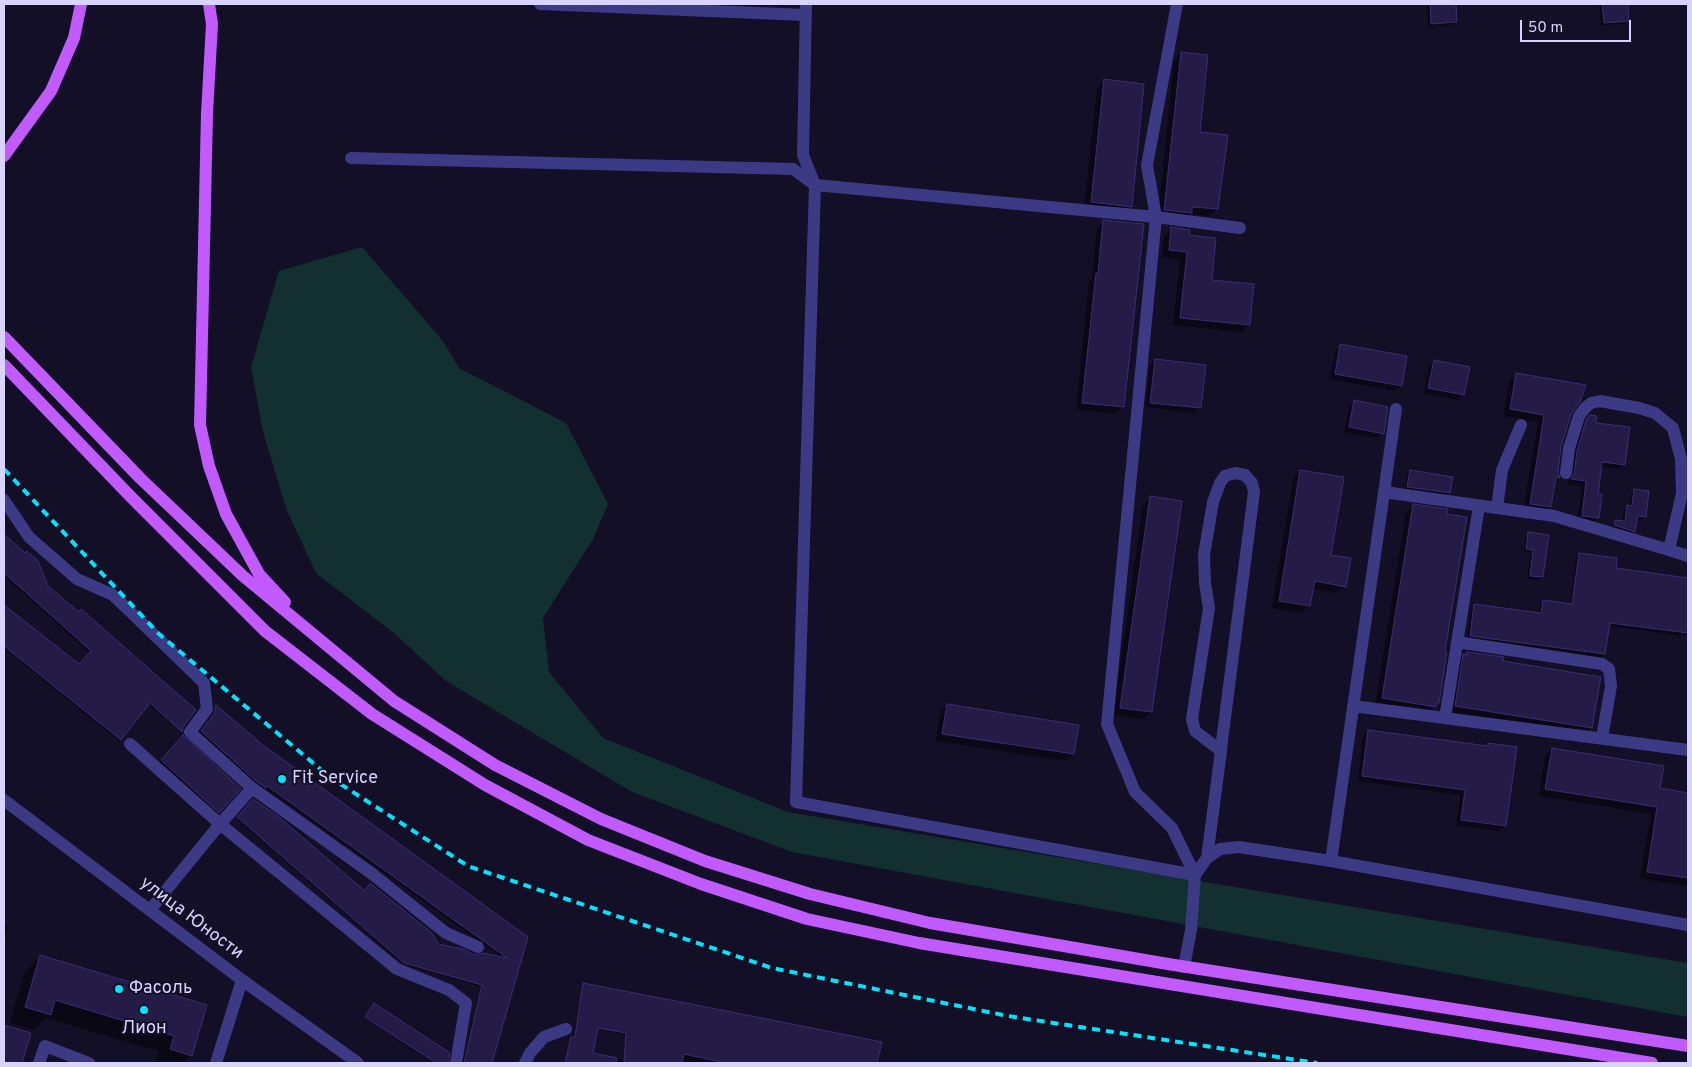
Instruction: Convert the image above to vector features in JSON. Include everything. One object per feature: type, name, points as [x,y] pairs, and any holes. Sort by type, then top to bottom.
[{"type":"main road","points":[[4,156],[51,91],[74,38],[81,4]]},
{"type":"main road","points":[[209,4],[212,24],[207,113],[200,425],[208,466],[226,514],[259,574],[316,638]]},
{"type":"main road","points":[[4,337],[141,479],[243,576],[394,701],[495,766],[601,819],[705,861],[810,894],[930,923],[1184,967],[1688,1046]]},
{"type":"main road","points":[[4,365],[264,631],[372,714],[485,785],[588,840],[701,884],[807,919],[919,943],[1048,966],[1652,1063]]},
{"type":"street","points":[[540,4],[806,9],[804,156],[815,184],[796,802],[1195,875]]},
{"type":"street","points":[[1177,4],[1147,165],[1156,217],[1107,724],[1135,792],[1172,828],[1195,875],[1191,930],[1184,967]]},
{"type":"street","points":[[351,158],[793,169],[815,184],[1156,217],[1240,228]]},
{"type":"street","points":[[1566,473],[1569,449],[1584,408],[1600,401],[1655,413],[1673,428],[1681,459],[1682,493],[1669,550]]},
{"type":"street","points":[[1331,861],[1396,409]]},
{"type":"street","points":[[1497,508],[1502,470],[1521,425]]},
{"type":"street","points":[[1207,858],[1221,752],[1254,492],[1252,483],[1244,475],[1234,473],[1225,476],[1220,483],[1213,502],[1205,546],[1205,583],[1209,608],[1207,634],[1192,719],[1195,731],[1221,752]]},
{"type":"street","points":[[1384,492],[1554,516],[1688,556]]},
{"type":"street","points":[[4,500],[29,537],[77,579],[113,595],[204,683],[207,710],[190,732],[252,788],[371,873],[446,933],[478,947]]},
{"type":"street","points":[[1445,718],[1479,506]]},
{"type":"street","points":[[1457,642],[1602,664],[1609,669],[1611,686],[1602,738]]},
{"type":"street","points":[[1353,706],[1688,750]]},
{"type":"street","points":[[130,744],[220,824],[397,969],[449,990],[466,1003],[456,1063]]},
{"type":"street","points":[[150,910],[252,788]]},
{"type":"street","name":"улица Юности","points":[[4,800],[242,980],[358,1063]]},
{"type":"street","points":[[1195,875],[1207,858],[1220,849],[1239,847],[1331,861],[1688,925]]},
{"type":"street","points":[[217,1063],[242,980]]},
{"type":"street","points":[[525,1063],[530,1053],[544,1037],[566,1028]]},
{"type":"street","points":[[39,1063],[45,1046],[89,1063]]},
{"type":"green space","points":[[362,247],[443,341],[459,368],[566,423],[608,504],[593,539],[543,618],[549,672],[603,738],[788,812],[1688,963],[1688,1017],[792,852],[632,792],[446,681],[395,634],[316,573],[287,511],[263,432],[251,367],[279,271]]},
{"type":"building","points":[[1430,4],[1456,4],[1457,22],[1431,24]]},
{"type":"building","points":[[1602,4],[1628,4],[1629,21],[1604,23]]},
{"type":"building","points":[[1181,52],[1208,55],[1200,132],[1228,135],[1218,209],[1192,207],[1192,213],[1164,210]]},
{"type":"building","points":[[1104,79],[1144,84],[1132,207],[1091,202]]},
{"type":"building","points":[[1103,220],[1144,224],[1124,407],[1082,403]]},
{"type":"building","points":[[1171,227],[1190,230],[1189,235],[1216,238],[1212,280],[1254,284],[1250,325],[1180,318],[1187,252],[1169,250]]},
{"type":"building","points":[[1340,344],[1407,356],[1402,386],[1335,374]]},
{"type":"building","points":[[1155,359],[1206,365],[1201,408],[1150,403]]},
{"type":"building","points":[[1434,360],[1470,367],[1464,395],[1428,388]]},
{"type":"building","points":[[1516,373],[1586,385],[1580,402],[1571,414],[1561,447],[1558,472],[1560,478],[1556,477],[1551,507],[1530,504],[1544,415],[1510,409]]},
{"type":"building","points":[[1354,400],[1388,407],[1384,434],[1349,427]]},
{"type":"building","points":[[1590,415],[1597,416],[1596,423],[1630,427],[1625,465],[1602,462],[1598,494],[1602,494],[1599,518],[1582,516],[1586,481],[1571,479],[1574,474],[1577,451],[1586,420]]},
{"type":"building","points":[[1300,470],[1344,477],[1331,555],[1351,558],[1346,587],[1315,581],[1310,606],[1279,601]]},
{"type":"building","points":[[1410,470],[1453,477],[1450,493],[1407,487]]},
{"type":"building","points":[[1634,489],[1649,491],[1646,517],[1638,516],[1635,532],[1614,525],[1615,520],[1625,521],[1627,505],[1632,506]]},
{"type":"building","points":[[1150,496],[1182,501],[1152,712],[1120,708]]},
{"type":"building","points":[[1413,504],[1448,509],[1447,514],[1467,517],[1445,651],[1447,652],[1439,703],[1436,703],[1436,707],[1382,698]]},
{"type":"building","points":[[1528,532],[1549,535],[1543,577],[1530,576],[1533,550],[1526,549]]},
{"type":"building","points":[[4,534],[25,553],[27,551],[38,561],[48,586],[79,612],[81,609],[196,710],[183,727],[182,732],[150,703],[121,740],[4,646],[4,605],[79,664],[91,651],[4,573]]},
{"type":"building","points":[[1579,553],[1617,558],[1616,568],[1688,578],[1688,633],[1610,623],[1605,654],[1470,636],[1474,604],[1541,613],[1543,600],[1572,604]]},
{"type":"building","points":[[1467,652],[1504,657],[1503,661],[1601,677],[1592,728],[1455,706],[1463,654],[1467,655]]},
{"type":"building","points":[[947,704],[1079,725],[1074,754],[942,734]]},
{"type":"building","points":[[216,705],[263,745],[528,937],[492,1063],[464,1063],[482,985],[404,963],[237,817],[253,799],[279,817],[365,891],[370,883],[432,933],[438,944],[463,949],[475,955],[483,953],[507,958],[267,786],[266,788],[257,782],[201,731],[214,714]]},
{"type":"building","points":[[1368,730],[1488,746],[1488,743],[1517,747],[1506,826],[1461,820],[1465,790],[1362,776]]},
{"type":"building","points":[[183,735],[241,789],[219,813],[161,760]]},
{"type":"building","points":[[1552,748],[1664,766],[1660,788],[1688,793],[1688,878],[1647,872],[1657,807],[1545,789]]},
{"type":"building","points":[[40,955],[207,1005],[192,1056],[170,1049],[174,1036],[55,1000],[51,1015],[25,1007]]},
{"type":"building","points":[[583,983],[882,1042],[877,1063],[726,1063],[684,1054],[682,1063],[624,1063],[626,1033],[598,1028],[593,1053],[617,1058],[616,1063],[565,1063],[571,1037],[575,1037]]},
{"type":"building","points":[[374,1003],[450,1053],[448,1063],[436,1063],[365,1017]]},
{"type":"building","points":[[4,1025],[31,1033],[22,1063],[4,1063]]},
{"type":"railway","points":[[4,469],[159,634],[331,778],[468,866],[772,968],[1008,1016],[1317,1063]]},
{"type":"place","name":"Fit Service","points":[[282,779]]},
{"type":"place","name":"Фасоль","points":[[119,989]]},
{"type":"place","name":"Лион","points":[[144,1010]]}]
